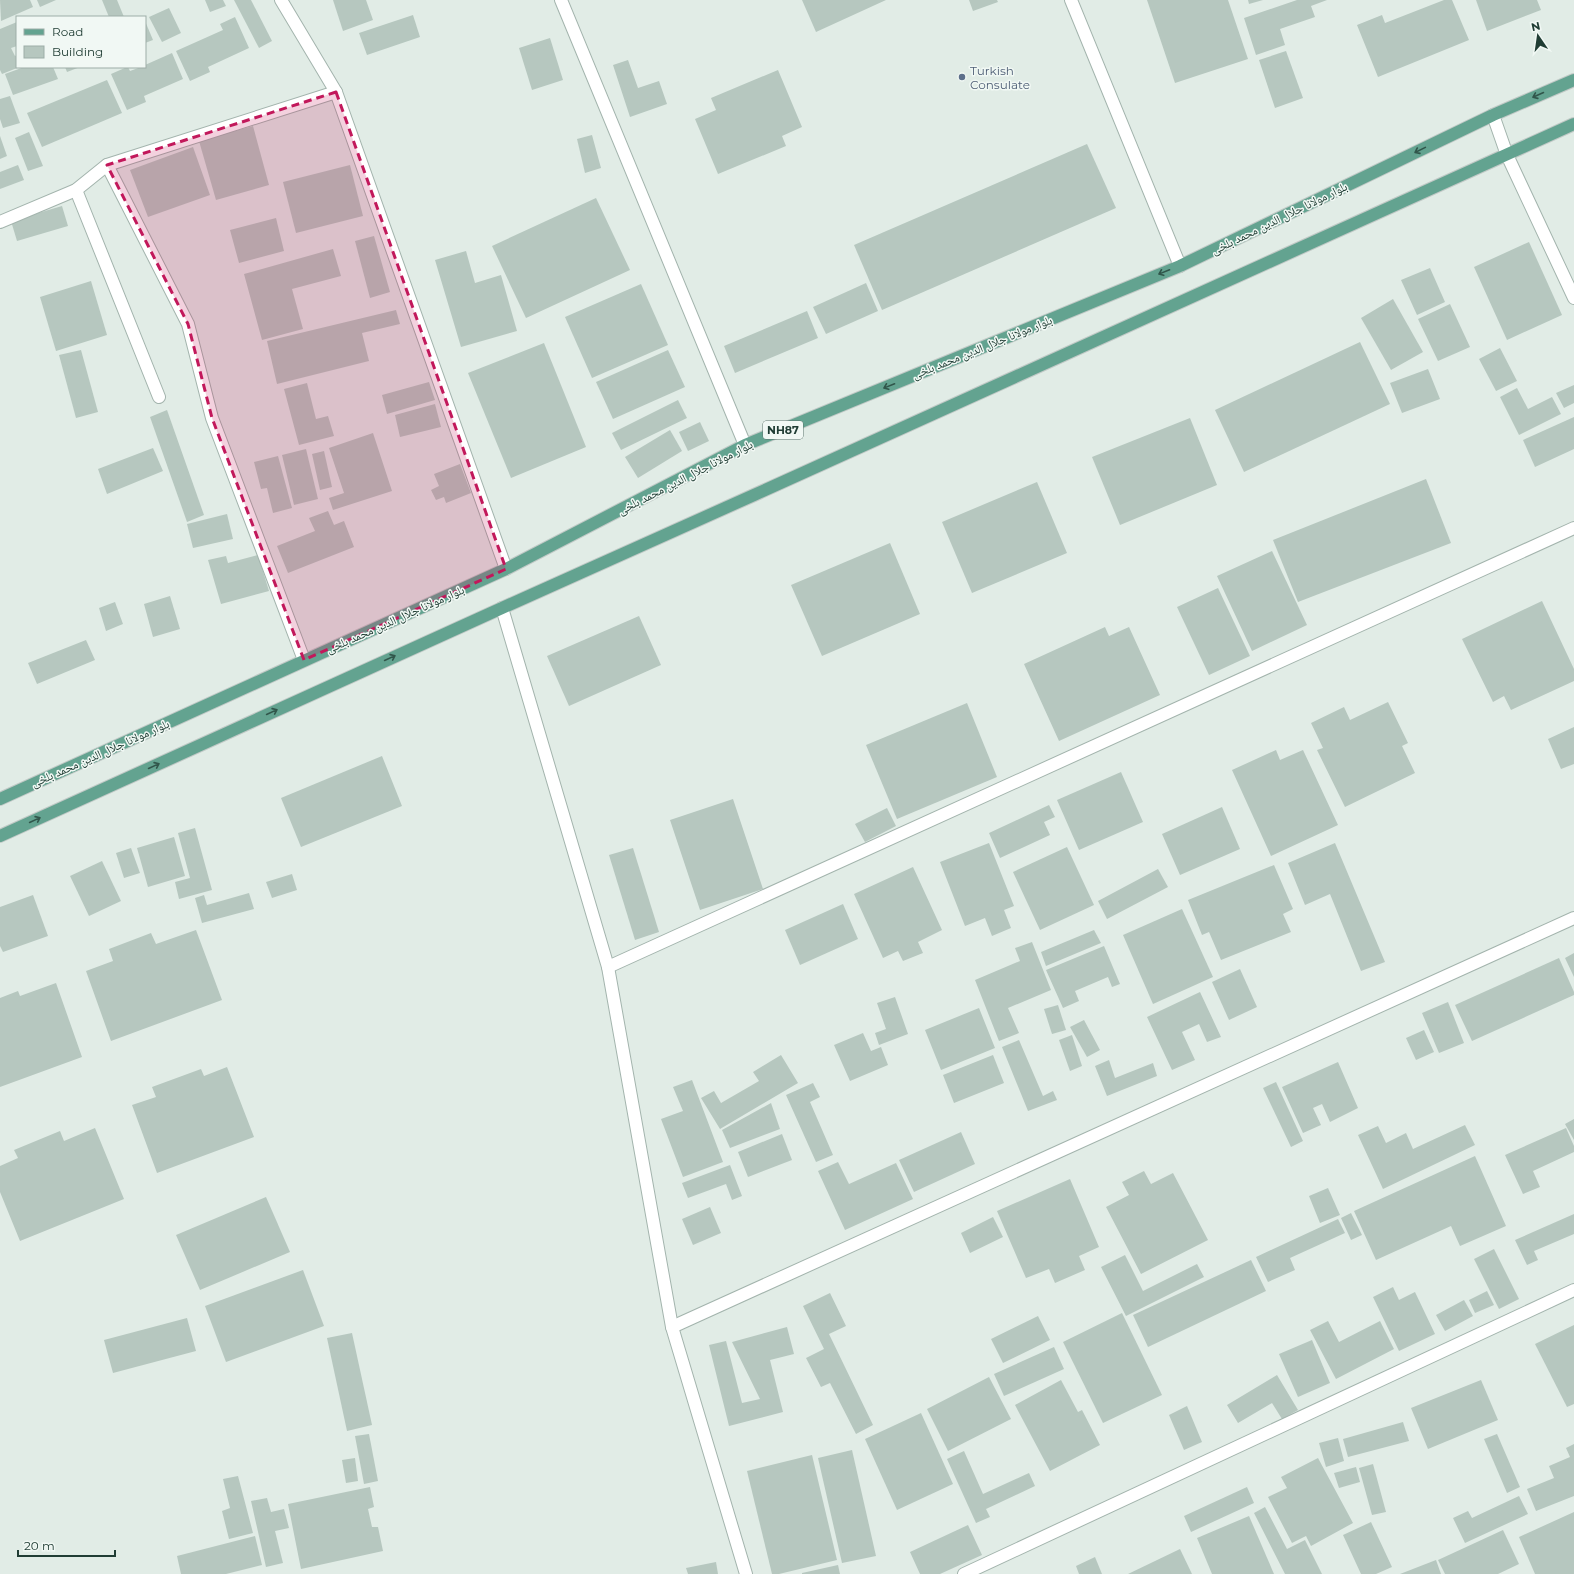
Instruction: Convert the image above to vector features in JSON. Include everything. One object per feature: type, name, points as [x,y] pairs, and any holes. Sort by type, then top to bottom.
[{"type":"main road","name":"بلوار مولانا جلال الدین محمد بلخی","points":[[0,799],[506,568],[745,445],[1180,266],[1493,115],[1574,80]]},
{"type":"main road","points":[[0,836],[1574,124]]},
{"type":"street","points":[[281,0],[336,92],[506,568]]},
{"type":"street","points":[[561,0],[745,445]]},
{"type":"street","points":[[1071,0],[1180,266]]},
{"type":"street","points":[[0,222],[76,190],[107,165],[336,92]]},
{"type":"street","points":[[1493,115],[1507,155],[1574,298]]},
{"type":"street","points":[[107,165],[188,324],[212,418],[304,660]]},
{"type":"street","points":[[76,190],[159,397]]},
{"type":"street","points":[[608,967],[1574,528]]},
{"type":"street","points":[[502,608],[608,967],[672,1327],[746,1574]]},
{"type":"street","points":[[672,1327],[1574,918]]},
{"type":"street","points":[[964,1574],[1574,1290]]},
{"type":"highlighted area","points":[[336,92],[506,569],[304,660],[212,418],[188,324],[107,165]]},
{"type":"building","points":[[0,0],[30,0],[33,7],[1,21]]},
{"type":"building","points":[[37,0],[56,0],[40,7]]},
{"type":"building","points":[[102,0],[117,0],[124,16],[109,16]]},
{"type":"building","points":[[205,0],[223,0],[226,6],[210,12]]},
{"type":"building","points":[[234,0],[251,0],[272,41],[259,48]]},
{"type":"building","points":[[333,0],[366,0],[373,20],[343,31]]},
{"type":"building","points":[[802,0],[886,0],[816,32]]},
{"type":"building","points":[[969,0],[997,0],[998,2],[973,11]]},
{"type":"building","points":[[1147,0],[1228,0],[1248,59],[1175,83]]},
{"type":"building","points":[[1248,0],[1263,0],[1249,4]]},
{"type":"building","points":[[1297,0],[1327,0],[1311,6],[1315,17],[1280,29],[1285,45],[1256,55],[1244,18]]},
{"type":"building","points":[[1444,0],[1452,0],[1469,40],[1378,77],[1357,25],[1382,15],[1385,23]]},
{"type":"building","points":[[1476,0],[1537,0],[1541,10],[1487,31]]},
{"type":"building","points":[[169,8],[181,33],[162,42],[149,17]]},
{"type":"building","points":[[413,15],[420,37],[367,55],[359,33]]},
{"type":"building","points":[[235,17],[249,48],[208,67],[210,72],[190,81],[176,51],[223,30],[220,24]]},
{"type":"building","points":[[16,22],[16,46],[11,48],[16,56],[17,68],[2,74],[0,70],[0,29]]},
{"type":"building","points":[[146,23],[153,40],[146,43]]},
{"type":"building","points":[[550,38],[563,80],[532,90],[519,48]]},
{"type":"building","points":[[1286,51],[1303,98],[1275,108],[1259,60]]},
{"type":"building","points":[[172,53],[183,79],[144,96],[146,102],[127,110],[111,74],[125,68],[128,68],[130,71],[138,68],[146,68],[146,65]]},
{"type":"building","points":[[628,60],[638,88],[659,81],[667,104],[630,117],[613,65]]},
{"type":"building","points":[[21,68],[53,68],[58,79],[13,95],[5,74]]},
{"type":"building","points":[[65,68],[77,68],[67,72]]},
{"type":"building","points":[[778,70],[802,127],[782,136],[786,146],[718,174],[695,119],[716,110],[711,98]]},
{"type":"building","points":[[107,80],[122,113],[42,147],[27,113]]},
{"type":"building","points":[[10,96],[20,123],[3,128],[0,119],[0,99]]},
{"type":"building","points":[[253,126],[269,185],[216,200],[199,141]]},
{"type":"building","points":[[29,132],[43,166],[28,171],[15,138]]},
{"type":"building","points":[[592,135],[601,168],[585,173],[577,139]]},
{"type":"building","points":[[0,136],[7,156],[0,159]]},
{"type":"building","points":[[1087,144],[1116,208],[882,310],[854,245]]},
{"type":"building","points":[[193,147],[210,195],[148,217],[130,170]]},
{"type":"building","points":[[18,165],[24,180],[0,189],[0,172]]},
{"type":"building","points":[[350,165],[363,216],[296,233],[283,182]]},
{"type":"building","points":[[596,198],[630,270],[526,318],[492,246]]},
{"type":"building","points":[[62,206],[68,226],[17,241],[11,221]]},
{"type":"building","points":[[276,218],[284,251],[239,263],[230,230]]},
{"type":"building","points":[[374,236],[390,292],[370,298],[355,241]]},
{"type":"building","points":[[1529,242],[1562,315],[1507,340],[1474,267]]},
{"type":"building","points":[[333,249],[341,276],[292,289],[303,329],[262,340],[244,274]]},
{"type":"building","points":[[466,251],[475,283],[501,275],[517,331],[461,347],[435,260]]},
{"type":"building","points":[[1430,268],[1445,302],[1417,315],[1401,280]]},
{"type":"building","points":[[91,281],[107,335],[56,351],[40,297]]},
{"type":"building","points":[[866,283],[878,311],[826,334],[813,307]]},
{"type":"building","points":[[641,284],[668,345],[592,378],[565,317]]},
{"type":"building","points":[[1393,299],[1423,352],[1391,370],[1361,318]]},
{"type":"building","points":[[1450,304],[1470,347],[1438,361],[1418,319]]},
{"type":"building","points":[[396,310],[400,324],[362,333],[369,361],[277,384],[267,341]]},
{"type":"building","points":[[807,311],[818,338],[735,373],[724,346]]},
{"type":"building","points":[[1360,342],[1390,404],[1244,472],[1215,410]]},
{"type":"building","points":[[544,343],[586,447],[511,478],[468,373]]},
{"type":"building","points":[[1500,348],[1517,381],[1496,391],[1479,359]]},
{"type":"building","points":[[81,350],[98,412],[76,418],[59,355]]},
{"type":"building","points":[[668,350],[685,387],[613,419],[596,382]]},
{"type":"building","points":[[1428,369],[1440,399],[1402,413],[1390,383]]},
{"type":"building","points":[[429,382],[435,400],[387,414],[382,395]]},
{"type":"building","points":[[307,383],[316,419],[328,416],[334,436],[299,445],[284,389]]},
{"type":"building","points":[[1574,385],[1574,403],[1564,408],[1556,393]]},
{"type":"building","points":[[1517,388],[1528,409],[1552,397],[1561,414],[1519,435],[1500,397]]},
{"type":"building","points":[[678,400],[687,418],[621,450],[612,433]]},
{"type":"building","points":[[435,404],[441,427],[400,437],[395,415]]},
{"type":"building","points":[[167,410],[204,515],[187,522],[150,417]]},
{"type":"building","points":[[1574,417],[1574,449],[1535,467],[1523,440]]},
{"type":"building","points":[[1190,418],[1217,485],[1120,525],[1092,457]]},
{"type":"building","points":[[700,422],[709,441],[688,451],[679,432]]},
{"type":"building","points":[[670,430],[682,451],[638,478],[625,457]]},
{"type":"building","points":[[373,433],[392,491],[333,510],[329,498],[344,493],[329,448]]},
{"type":"building","points":[[153,448],[163,471],[107,494],[98,469]]},
{"type":"building","points":[[306,449],[318,499],[294,505],[282,455]]},
{"type":"building","points":[[324,451],[332,487],[320,490],[312,454]]},
{"type":"building","points":[[278,456],[292,508],[273,513],[267,488],[261,489],[254,462]]},
{"type":"building","points":[[460,464],[471,493],[446,503],[444,497],[436,500],[431,490],[439,486],[434,474]]},
{"type":"building","points":[[1426,479],[1451,543],[1298,602],[1273,540]]},
{"type":"building","points":[[1037,482],[1067,553],[972,593],[942,522]]},
{"type":"building","points":[[328,511],[334,525],[344,521],[354,547],[288,573],[277,546],[315,531],[309,518]]},
{"type":"building","points":[[227,514],[233,539],[193,548],[187,524]]},
{"type":"building","points":[[890,543],[920,614],[822,656],[791,585]]},
{"type":"building","points":[[1272,551],[1307,625],[1252,651],[1217,576]]},
{"type":"building","points":[[258,555],[269,591],[221,604],[208,560],[226,556],[228,563]]},
{"type":"building","points":[[1218,588],[1250,656],[1209,675],[1177,607]]},
{"type":"building","points":[[170,596],[180,629],[153,637],[144,604]]},
{"type":"building","points":[[1542,601],[1574,669],[1574,681],[1511,710],[1504,696],[1493,702],[1462,639]]},
{"type":"building","points":[[115,602],[123,624],[106,631],[99,608]]},
{"type":"building","points":[[639,616],[661,665],[569,706],[547,656]]},
{"type":"building","points":[[1105,627],[1109,636],[1129,627],[1160,695],[1059,741],[1024,664]]},
{"type":"building","points":[[86,640],[95,660],[37,684],[28,663]]},
{"type":"building","points":[[1388,702],[1408,743],[1402,746],[1415,773],[1345,807],[1317,750],[1323,748],[1311,723],[1344,707],[1350,720]]},
{"type":"building","points":[[967,703],[997,777],[897,819],[866,745]]},
{"type":"building","points":[[1574,727],[1574,764],[1561,769],[1548,739]]},
{"type":"building","points":[[1276,750],[1280,760],[1303,750],[1338,825],[1271,856],[1232,770]]},
{"type":"building","points":[[382,756],[402,806],[301,847],[281,798]]},
{"type":"building","points":[[1121,772],[1143,822],[1079,850],[1057,800]]},
{"type":"building","points":[[733,799],[763,889],[700,910],[670,820]]},
{"type":"building","points":[[1049,805],[1055,817],[1044,822],[1050,835],[1000,858],[989,833]]},
{"type":"building","points":[[1222,807],[1240,849],[1180,875],[1162,834]]},
{"type":"building","points":[[887,808],[896,826],[865,842],[855,824]]},
{"type":"building","points":[[195,828],[212,890],[179,899],[175,882],[190,878],[178,833]]},
{"type":"building","points":[[174,837],[185,876],[148,887],[137,848]]},
{"type":"building","points":[[989,843],[1014,906],[1004,910],[1011,928],[992,936],[985,918],[965,926],[940,862]]},
{"type":"building","points":[[1335,843],[1385,962],[1361,971],[1330,894],[1305,905],[1288,863]]},
{"type":"building","points":[[1067,847],[1094,905],[1040,930],[1013,872]]},
{"type":"building","points":[[131,848],[140,873],[124,878],[116,853]]},
{"type":"building","points":[[633,848],[659,932],[635,940],[609,855]]},
{"type":"building","points":[[102,861],[121,901],[89,916],[70,876]]},
{"type":"building","points":[[1274,865],[1293,909],[1283,914],[1291,932],[1221,960],[1209,932],[1202,935],[1188,900]]},
{"type":"building","points":[[913,867],[942,930],[918,942],[923,953],[903,961],[898,951],[883,958],[854,894]]},
{"type":"building","points":[[1158,869],[1168,887],[1107,919],[1098,901]]},
{"type":"building","points":[[292,874],[297,890],[272,898],[266,882]]},
{"type":"building","points":[[249,893],[254,909],[202,923],[195,898],[204,895],[207,905]]},
{"type":"building","points":[[33,895],[48,936],[3,952],[0,946],[0,907]]},
{"type":"building","points":[[843,904],[858,939],[800,965],[785,930]]},
{"type":"building","points":[[1182,909],[1213,977],[1153,1004],[1123,935]]},
{"type":"building","points":[[196,930],[222,1000],[111,1041],[86,971],[113,961],[109,949],[151,933],[156,944]]},
{"type":"building","points":[[1094,930],[1101,943],[1046,966],[1041,952]]},
{"type":"building","points":[[1032,942],[1051,990],[1008,1008],[1019,1033],[999,1041],[975,980],[1020,961],[1015,948]]},
{"type":"building","points":[[1104,946],[1120,984],[1112,987],[1108,977],[1075,991],[1079,1001],[1063,1008],[1046,970]]},
{"type":"building","points":[[1574,953],[1574,977],[1565,958]]},
{"type":"building","points":[[1559,958],[1574,995],[1472,1041],[1455,1005]]},
{"type":"building","points":[[1240,969],[1257,1007],[1229,1020],[1212,982]]},
{"type":"building","points":[[56,983],[82,1057],[0,1087],[0,998],[18,991],[20,996]]},
{"type":"building","points":[[1200,992],[1221,1037],[1207,1042],[1199,1024],[1182,1032],[1195,1060],[1172,1070],[1147,1017]]},
{"type":"building","points":[[895,997],[908,1034],[879,1045],[875,1033],[886,1029],[877,1003]]},
{"type":"building","points":[[1448,1002],[1464,1043],[1439,1053],[1422,1013]]},
{"type":"building","points":[[1058,1005],[1066,1030],[1052,1034],[1044,1009]]},
{"type":"building","points":[[979,1008],[995,1048],[941,1070],[925,1030]]},
{"type":"building","points":[[1084,1020],[1100,1050],[1087,1057],[1070,1027]]},
{"type":"building","points":[[1424,1030],[1434,1052],[1416,1060],[1406,1038]]},
{"type":"building","points":[[863,1033],[871,1051],[881,1047],[888,1065],[850,1081],[834,1045]]},
{"type":"building","points":[[1072,1035],[1082,1066],[1070,1071],[1059,1040]]},
{"type":"building","points":[[1019,1040],[1043,1096],[1053,1091],[1057,1100],[1028,1111],[1002,1047]]},
{"type":"building","points":[[781,1055],[798,1083],[720,1129],[701,1098],[714,1091],[721,1103],[759,1081],[753,1072]]},
{"type":"building","points":[[993,1055],[1004,1083],[954,1103],[943,1075]]},
{"type":"building","points":[[1109,1060],[1115,1078],[1153,1063],[1157,1076],[1107,1096],[1095,1066]]},
{"type":"building","points":[[1338,1062],[1358,1108],[1330,1122],[1322,1104],[1313,1108],[1321,1125],[1303,1133],[1282,1087]]},
{"type":"building","points":[[227,1067],[254,1137],[157,1173],[132,1105],[156,1097],[152,1087],[201,1069],[204,1076]]},
{"type":"building","points":[[692,1080],[723,1162],[683,1177],[661,1119],[683,1111],[673,1087]]},
{"type":"building","points":[[1276,1082],[1303,1141],[1291,1147],[1263,1088]]},
{"type":"building","points":[[813,1083],[820,1097],[810,1102],[833,1155],[816,1162],[786,1095]]},
{"type":"building","points":[[771,1103],[780,1129],[730,1148],[722,1130]]},
{"type":"building","points":[[1574,1119],[1574,1140],[1565,1124]]},
{"type":"building","points":[[1465,1125],[1475,1145],[1383,1189],[1358,1135],[1378,1126],[1386,1143],[1406,1133],[1413,1149]]},
{"type":"building","points":[[95,1128],[124,1199],[20,1241],[0,1192],[0,1166],[18,1158],[14,1150],[60,1131],[64,1141]]},
{"type":"building","points":[[1566,1128],[1574,1146],[1574,1152],[1533,1171],[1540,1187],[1523,1194],[1505,1155]]},
{"type":"building","points":[[961,1132],[975,1164],[914,1192],[899,1160]]},
{"type":"building","points":[[782,1134],[792,1160],[748,1177],[738,1152]]},
{"type":"building","points":[[1475,1156],[1506,1226],[1460,1246],[1451,1226],[1376,1260],[1354,1211]]},
{"type":"building","points":[[838,1162],[849,1184],[896,1163],[913,1199],[845,1230],[818,1171]]},
{"type":"building","points":[[730,1165],[742,1196],[732,1200],[726,1184],[688,1198],[682,1183]]},
{"type":"building","points":[[1144,1171],[1151,1184],[1173,1173],[1208,1240],[1141,1274],[1106,1207],[1129,1195],[1122,1182]]},
{"type":"building","points":[[1070,1179],[1099,1247],[1079,1256],[1085,1270],[1055,1283],[1049,1269],[1026,1278],[997,1211]]},
{"type":"building","points":[[1328,1188],[1340,1215],[1320,1223],[1309,1196]]},
{"type":"building","points":[[266,1197],[290,1252],[200,1290],[176,1235]]},
{"type":"building","points":[[710,1207],[721,1233],[693,1245],[682,1219]]},
{"type":"building","points":[[1351,1213],[1362,1235],[1351,1240],[1341,1218]]},
{"type":"building","points":[[1574,1214],[1574,1234],[1534,1251],[1538,1260],[1527,1265],[1515,1240]]},
{"type":"building","points":[[993,1217],[1003,1237],[970,1253],[961,1233]]},
{"type":"building","points":[[1338,1219],[1345,1233],[1290,1258],[1295,1270],[1268,1282],[1256,1257]]},
{"type":"building","points":[[1494,1249],[1519,1299],[1499,1309],[1474,1259]]},
{"type":"building","points":[[1125,1255],[1143,1291],[1197,1264],[1204,1277],[1126,1316],[1101,1267]]},
{"type":"building","points":[[1251,1260],[1266,1291],[1148,1347],[1133,1315]]},
{"type":"building","points":[[303,1270],[324,1326],[226,1362],[205,1306]]},
{"type":"building","points":[[1393,1287],[1399,1300],[1415,1292],[1435,1334],[1399,1351],[1373,1297]]},
{"type":"building","points":[[1487,1291],[1494,1305],[1475,1313],[1469,1300]]},
{"type":"building","points":[[830,1293],[846,1326],[829,1334],[873,1425],[856,1434],[830,1383],[821,1387],[806,1358],[824,1349],[803,1306]]},
{"type":"building","points":[[1464,1300],[1473,1316],[1445,1331],[1436,1315]]},
{"type":"building","points":[[1122,1313],[1162,1395],[1103,1423],[1063,1342]]},
{"type":"building","points":[[1038,1316],[1050,1340],[1003,1363],[991,1339]]},
{"type":"building","points":[[187,1318],[196,1351],[113,1373],[104,1340]]},
{"type":"building","points":[[1328,1321],[1339,1342],[1380,1321],[1394,1349],[1336,1379],[1310,1330]]},
{"type":"building","points":[[1574,1325],[1574,1404],[1567,1407],[1535,1344]]},
{"type":"building","points":[[787,1327],[794,1354],[770,1360],[783,1412],[729,1426],[709,1345],[726,1341],[742,1403],[760,1399],[732,1342]]},
{"type":"building","points":[[352,1333],[372,1425],[347,1431],[327,1338]]},
{"type":"building","points":[[1312,1340],[1330,1383],[1298,1397],[1279,1354]]},
{"type":"building","points":[[1054,1347],[1064,1369],[1004,1396],[994,1374]]},
{"type":"building","points":[[1277,1375],[1298,1410],[1282,1419],[1272,1403],[1238,1423],[1227,1405]]},
{"type":"building","points":[[989,1377],[1011,1419],[948,1451],[927,1409]]},
{"type":"building","points":[[1061,1380],[1078,1412],[1082,1410],[1100,1445],[1050,1471],[1015,1405]]},
{"type":"building","points":[[1481,1380],[1498,1420],[1428,1449],[1411,1408]]},
{"type":"building","points":[[1187,1406],[1202,1442],[1184,1450],[1169,1415]]},
{"type":"building","points":[[921,1413],[953,1484],[897,1510],[865,1439]]},
{"type":"building","points":[[1403,1422],[1409,1441],[1348,1457],[1343,1439]]},
{"type":"building","points":[[369,1434],[378,1481],[364,1484],[355,1436]]},
{"type":"building","points":[[1497,1434],[1520,1487],[1507,1493],[1484,1439]]},
{"type":"building","points":[[1338,1438],[1344,1461],[1326,1467],[1319,1443]]},
{"type":"building","points":[[1574,1444],[1574,1496],[1536,1511],[1527,1489],[1554,1478],[1549,1466],[1570,1457],[1566,1448]]},
{"type":"building","points":[[852,1450],[876,1556],[842,1563],[818,1458]]},
{"type":"building","points":[[964,1451],[983,1494],[1029,1473],[1035,1486],[986,1509],[990,1517],[976,1523],[947,1459]]},
{"type":"building","points":[[812,1455],[837,1560],[779,1574],[772,1574],[747,1471]]},
{"type":"building","points":[[355,1458],[358,1481],[346,1483],[342,1460]]},
{"type":"building","points":[[1318,1458],[1353,1523],[1311,1546],[1306,1536],[1292,1543],[1268,1497],[1287,1488],[1281,1477]]},
{"type":"building","points":[[1373,1464],[1386,1512],[1372,1515],[1359,1468]]},
{"type":"building","points":[[1356,1467],[1360,1482],[1339,1488],[1334,1473]]},
{"type":"building","points":[[238,1476],[253,1533],[229,1539],[222,1511],[230,1508],[223,1479]]},
{"type":"building","points":[[370,1487],[374,1507],[368,1509],[372,1527],[378,1527],[383,1551],[301,1569],[288,1504]]},
{"type":"building","points":[[1247,1487],[1254,1503],[1191,1532],[1184,1516]]},
{"type":"building","points":[[1519,1496],[1528,1514],[1465,1543],[1453,1518],[1468,1511],[1472,1518]]},
{"type":"building","points":[[267,1498],[271,1512],[284,1509],[289,1528],[275,1531],[283,1563],[266,1567],[251,1501]]},
{"type":"building","points":[[1265,1507],[1287,1549],[1305,1540],[1322,1574],[1285,1574],[1254,1513]]},
{"type":"building","points":[[1574,1512],[1574,1574],[1535,1574],[1519,1537]]},
{"type":"building","points":[[1249,1516],[1274,1574],[1212,1574],[1197,1538]]},
{"type":"building","points":[[1371,1522],[1392,1567],[1376,1574],[1361,1574],[1343,1535]]},
{"type":"building","points":[[968,1525],[982,1555],[940,1574],[920,1574],[910,1552]]},
{"type":"building","points":[[1503,1530],[1519,1564],[1498,1574],[1445,1574],[1438,1560]]},
{"type":"building","points":[[255,1536],[262,1565],[226,1574],[181,1574],[177,1556]]},
{"type":"building","points":[[1180,1549],[1192,1574],[1128,1574]]},
{"type":"building","points":[[1095,1557],[1102,1574],[1079,1574],[1076,1566]]},
{"type":"building","points":[[1436,1560],[1441,1574],[1400,1574]]},
{"type":"building","points":[[716,1562],[718,1574],[688,1574],[686,1568]]},
{"type":"building","points":[[838,1565],[840,1574],[802,1574],[802,1573]]},
{"type":"place","name":"Turkish Consulate","points":[[962,77]]}]
